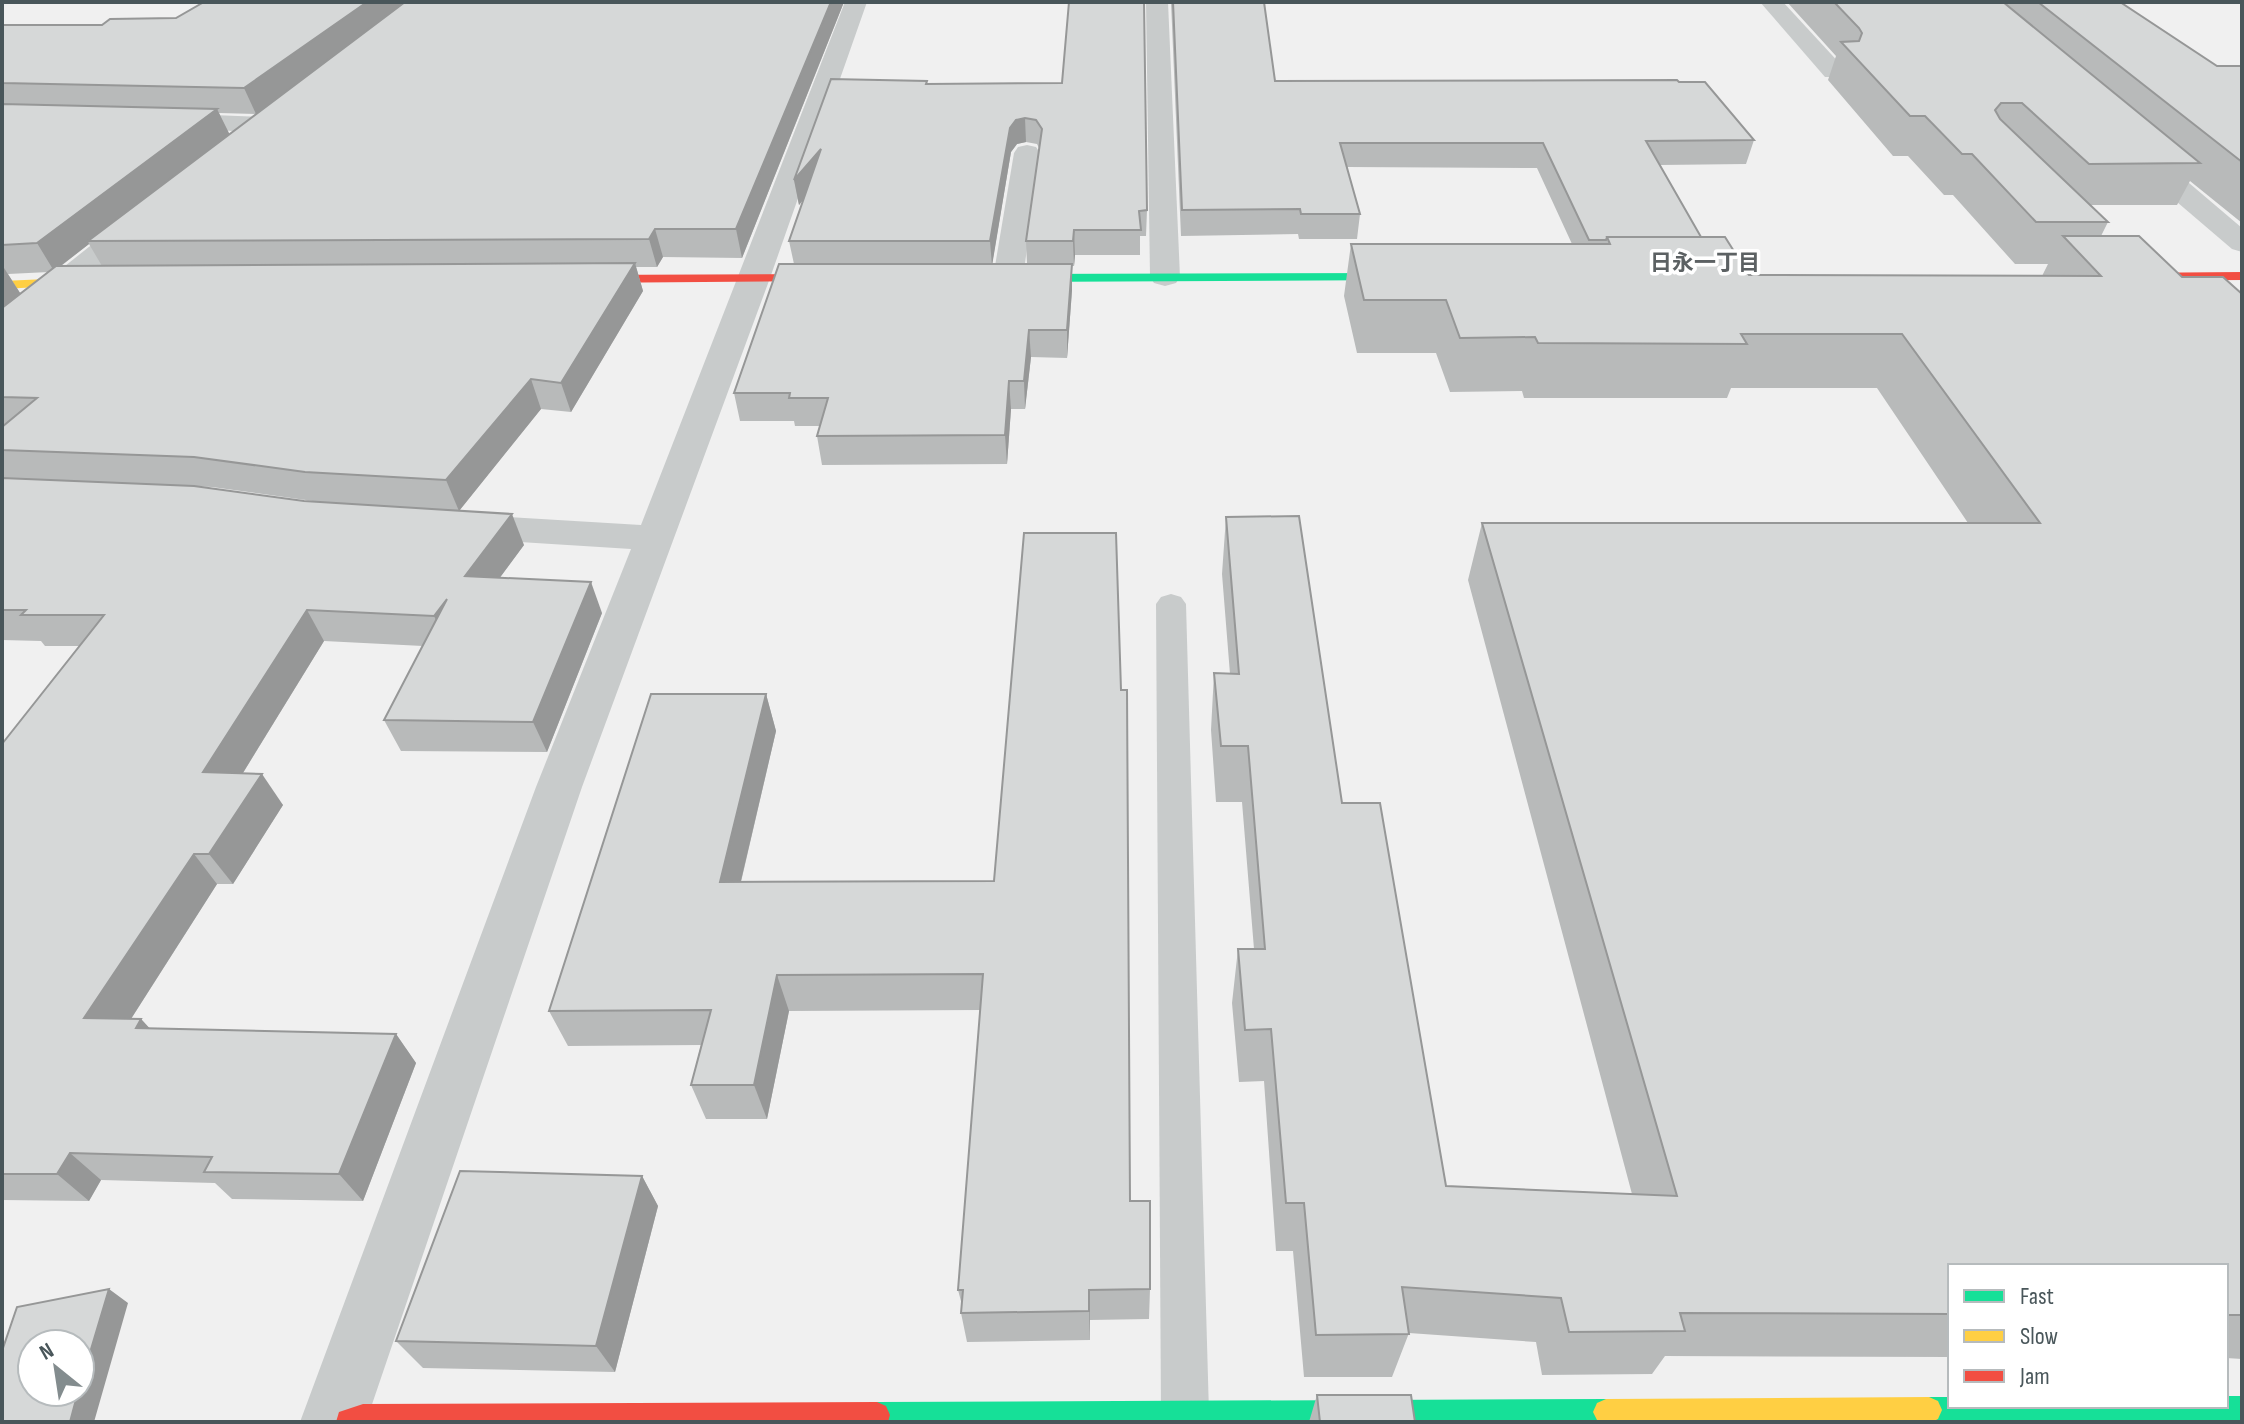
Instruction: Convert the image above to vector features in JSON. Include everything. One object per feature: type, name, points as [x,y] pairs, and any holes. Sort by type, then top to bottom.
[{"type":"street","points":[[333,1422],[559,787],[755,278],[856,2]]},
{"type":"street","points":[[1157,2],[1165,277]]},
{"type":"street","points":[[1771,2],[1834,72]]},
{"type":"street","points":[[225,154],[285,107]]},
{"type":"street","points":[[145,121],[263,125]]},
{"type":"street","points":[[2125,143],[2242,243]]},
{"type":"street","points":[[1027,153],[1000,278],[1419,277]]},
{"type":"street","points":[[2,332],[162,203]]},
{"type":"street","points":[[2106,270],[2242,276]]},
{"type":"street","points":[[566,279],[850,278]]},
{"type":"street","points":[[2,285],[109,281]]},
{"type":"street","points":[[427,524],[656,538]]},
{"type":"street","points":[[349,1422],[363,1417],[2242,1409]]},
{"type":"lane","points":[[1171,604],[1185,1413]]},
{"type":"building","points":[[204,2],[367,2],[244,88],[2,83],[2,25],[102,25],[110,19],[176,18]]},
{"type":"building","points":[[405,2],[831,2],[736,229],[655,229],[649,239],[88,241]]},
{"type":"building","points":[[1069,2],[1144,2],[1147,210],[1139,211],[1141,230],[1074,230],[1073,241],[1026,241],[1042,129],[1036,120],[1025,118],[1016,120],[1010,128],[990,241],[789,241],[821,149],[794,180],[831,79],[927,81],[926,84],[1062,83]]},
{"type":"building","points":[[1173,2],[1264,2],[1275,81],[1705,82],[1754,140],[1646,141],[1701,237],[1607,237],[1606,240],[1589,240],[1543,143],[1340,143],[1360,214],[1301,214],[1300,209],[1182,210]]},
{"type":"building","points":[[1834,2],[2003,2],[2200,163],[2089,164],[2022,103],[2001,103],[1995,110],[2000,119],[2108,222],[2036,222],[1972,154],[1962,154],[1925,116],[1910,116],[1841,42],[1859,41],[1862,33]]},
{"type":"building","points":[[2038,2],[2120,2],[2217,66],[2242,66],[2242,162]]},
{"type":"building","points":[[2,104],[217,109],[37,243],[2,245]]},
{"type":"building","points":[[2063,236],[2139,236],[2182,277],[2223,277],[2242,294],[2242,1315],[2228,1315],[2228,1264],[1948,1264],[1948,1314],[1680,1313],[1685,1331],[1569,1332],[1561,1298],[1402,1287],[1409,1334],[1316,1335],[1304,1203],[1286,1203],[1271,1029],[1245,1030],[1238,949],[1265,949],[1248,746],[1221,746],[1214,673],[1239,674],[1226,517],[1299,516],[1342,803],[1380,803],[1446,1186],[1677,1196],[1482,523],[2040,523],[1902,334],[1741,334],[1747,344],[1538,343],[1535,337],[1460,338],[1446,300],[1364,300],[1351,244],[1610,244],[1607,237],[1725,237],[1749,275],[2101,276]]},
{"type":"building","points":[[635,263],[561,383],[531,379],[446,480],[305,472],[194,457],[2,450],[2,427],[37,398],[2,397],[2,308],[56,266]]},
{"type":"building","points":[[779,264],[1072,264],[1067,330],[1029,330],[1024,381],[1009,381],[1005,435],[817,436],[828,398],[789,398],[790,393],[734,393]]},
{"type":"building","points":[[2,478],[194,486],[304,501],[512,514],[465,576],[591,582],[533,722],[384,720],[447,599],[434,616],[307,610],[203,772],[262,774],[209,854],[194,854],[84,1018],[141,1019],[136,1028],[396,1034],[339,1174],[204,1172],[212,1157],[70,1153],[57,1174],[2,1174],[2,744],[104,615],[21,615],[26,610],[2,610]]},
{"type":"building","points":[[1024,533],[1116,533],[1121,690],[1127,690],[1130,1201],[1150,1201],[1150,1289],[1089,1290],[1089,1311],[961,1313],[963,1290],[958,1290],[983,974],[777,975],[754,1085],[691,1085],[711,1010],[549,1011],[651,694],[766,694],[720,882],[994,881]]},
{"type":"building","points":[[460,1171],[642,1176],[596,1346],[396,1341]]},
{"type":"building","points":[[109,1289],[96,1332],[96,1328],[16,1328],[16,1408],[74,1408],[70,1422],[2,1422],[2,1351],[17,1307]]},
{"type":"building","points":[[1317,1395],[1411,1395],[1415,1422],[1320,1422]]},
{"type":"traffic: fast","points":[[1012,278],[1407,277]]},
{"type":"traffic: fast","points":[[1929,1410],[2242,1409]]},
{"type":"traffic: fast","points":[[877,1415],[1606,1412]]},
{"type":"traffic: slow","points":[[2,285],[92,281]]},
{"type":"traffic: slow","points":[[1606,1412],[1929,1410]]},
{"type":"traffic: jam","points":[[2120,277],[2242,276]]},
{"type":"traffic: jam","points":[[580,279],[836,278]]},
{"type":"traffic: jam","points":[[349,1422],[363,1417],[877,1415]]},
{"type":"district","name":"日永一丁目","points":[[1705,262]]}]
